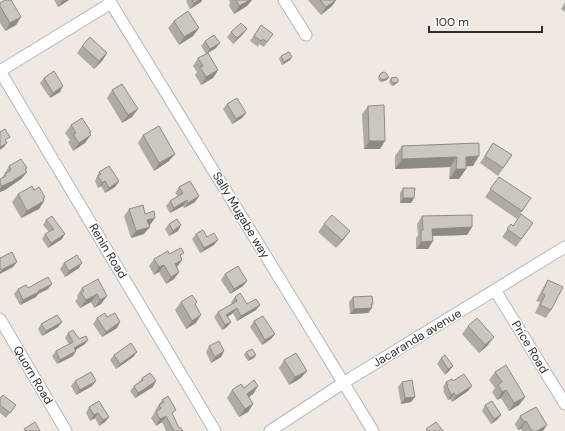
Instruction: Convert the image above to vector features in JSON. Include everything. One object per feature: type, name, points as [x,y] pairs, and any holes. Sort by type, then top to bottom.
[{"type":"street","points":[[284,0],[306,35]]},
{"type":"street","points":[[0,71],[110,2]]},
{"type":"street","name":"Sally Mugabe way","points":[[110,2],[373,431]]},
{"type":"street","name":"Renin Road","points":[[0,71],[215,431]]},
{"type":"street","name":"Jacaranda avenue","points":[[270,431],[343,383],[565,247]]},
{"type":"street","name":"Price Road","points":[[495,290],[565,404]]},
{"type":"street","name":"Quorn Road","points":[[0,319],[66,431]]},
{"type":"building","points":[[5,0],[11,0],[21,17],[10,23],[0,6],[0,3]]},
{"type":"building","points":[[192,0],[199,0],[194,3]]},
{"type":"building","points":[[236,0],[250,0],[239,6]]},
{"type":"building","points":[[320,0],[336,0],[326,7]]},
{"type":"building","points":[[188,11],[199,28],[184,37],[174,21]]},
{"type":"building","points":[[241,23],[247,29],[237,38],[231,32]]},
{"type":"building","points":[[261,25],[273,34],[267,42],[263,39],[261,41],[254,36]]},
{"type":"building","points":[[214,35],[220,43],[210,49],[205,41]]},
{"type":"building","points":[[90,37],[107,53],[99,61],[82,46]]},
{"type":"building","points":[[289,52],[292,57],[284,62],[281,56]]},
{"type":"building","points":[[208,53],[218,70],[206,77],[200,67],[203,66],[198,58]]},
{"type":"building","points":[[54,71],[63,86],[53,93],[44,78]]},
{"type":"building","points":[[384,72],[389,77],[383,80],[379,76]]},
{"type":"building","points":[[396,77],[398,82],[392,82],[391,78]]},
{"type":"building","points":[[122,84],[138,109],[128,115],[112,90]]},
{"type":"building","points":[[237,98],[246,113],[236,119],[227,104]]},
{"type":"building","points":[[384,105],[385,141],[369,141],[368,106]]},
{"type":"building","points":[[82,118],[91,132],[89,133],[91,135],[79,143],[73,134],[76,133],[71,125]]},
{"type":"building","points":[[159,126],[175,154],[159,163],[143,135]]},
{"type":"building","points":[[5,129],[10,137],[5,140],[7,143],[0,147],[0,132]]},
{"type":"building","points":[[479,143],[479,156],[466,157],[466,169],[456,169],[457,157],[402,159],[402,146]]},
{"type":"building","points":[[493,143],[512,155],[503,168],[485,156]]},
{"type":"building","points":[[21,159],[27,168],[25,169],[27,172],[2,186],[0,179],[6,176],[5,174],[11,170],[9,166]]},
{"type":"building","points":[[109,166],[119,181],[109,188],[105,181],[102,183],[98,176],[101,174],[99,172]]},
{"type":"building","points":[[499,177],[531,198],[522,211],[490,189]]},
{"type":"building","points":[[190,181],[199,196],[188,203],[187,200],[174,208],[170,201],[183,193],[179,187]]},
{"type":"building","points":[[32,186],[34,190],[39,187],[45,197],[43,198],[44,201],[27,211],[18,194]]},
{"type":"building","points":[[403,188],[415,188],[414,198],[403,198]]},
{"type":"building","points":[[143,205],[145,214],[154,211],[155,218],[147,220],[150,227],[136,231],[129,209]]},
{"type":"building","points":[[521,214],[533,223],[521,239],[507,229],[511,224],[513,226]]},
{"type":"building","points":[[332,215],[350,231],[342,240],[324,224]]},
{"type":"building","points":[[472,215],[472,227],[432,229],[433,241],[421,242],[421,230],[423,230],[422,216]]},
{"type":"building","points":[[52,216],[65,234],[51,243],[45,234],[54,229],[46,220]]},
{"type":"building","points":[[177,219],[181,225],[173,231],[169,224]]},
{"type":"building","points":[[203,230],[207,237],[214,233],[218,240],[204,248],[196,234]]},
{"type":"building","points":[[181,248],[184,253],[180,255],[182,260],[175,264],[179,272],[171,277],[164,265],[159,267],[154,259],[168,251],[169,254]]},
{"type":"building","points":[[12,252],[17,262],[1,270],[0,258]]},
{"type":"building","points":[[77,255],[82,263],[69,271],[64,263]]},
{"type":"building","points":[[238,266],[247,281],[234,289],[225,274]]},
{"type":"building","points":[[48,277],[52,284],[23,300],[18,289],[26,285],[28,288]]},
{"type":"building","points":[[98,279],[107,296],[100,300],[97,294],[86,300],[81,293],[84,291],[82,288]]},
{"type":"building","points":[[548,280],[563,287],[551,310],[540,305],[545,295],[542,293]]},
{"type":"building","points":[[240,293],[247,304],[256,299],[260,305],[241,316],[237,308],[226,315],[231,322],[225,325],[218,312],[237,301],[235,297]]},
{"type":"building","points":[[192,295],[197,302],[195,304],[201,315],[192,321],[181,302]]},
{"type":"building","points":[[372,296],[372,308],[354,309],[353,297]]},
{"type":"building","points":[[105,313],[107,317],[115,313],[120,322],[106,332],[97,318]]},
{"type":"building","points":[[57,315],[62,322],[46,331],[41,324]]},
{"type":"building","points":[[263,316],[275,334],[265,340],[254,321]]},
{"type":"building","points":[[477,318],[494,337],[485,345],[468,326]]},
{"type":"building","points":[[73,330],[79,339],[86,336],[88,340],[74,348],[76,351],[60,360],[56,351],[73,342],[68,333]]},
{"type":"building","points":[[219,341],[224,351],[215,357],[209,346]]},
{"type":"building","points":[[131,343],[137,352],[120,364],[114,355]]},
{"type":"building","points":[[252,349],[256,355],[250,358],[246,352]]},
{"type":"building","points":[[296,353],[307,371],[295,377],[284,360]]},
{"type":"building","points":[[445,355],[453,366],[448,369],[441,358]]},
{"type":"building","points":[[506,365],[525,397],[514,403],[506,390],[502,392],[498,385],[502,382],[495,372]]},
{"type":"building","points":[[91,372],[96,381],[80,390],[75,381]]},
{"type":"building","points":[[150,373],[156,381],[138,393],[134,386]]},
{"type":"building","points":[[464,374],[472,386],[456,396],[454,393],[451,395],[446,382],[452,379],[453,381]]},
{"type":"building","points":[[254,380],[258,386],[247,394],[253,404],[245,409],[232,390],[241,384],[244,388]]},
{"type":"building","points":[[412,380],[415,397],[405,398],[402,382]]},
{"type":"building","points":[[3,395],[16,405],[10,413],[0,405],[0,398]]},
{"type":"building","points":[[168,396],[176,410],[172,413],[179,428],[180,427],[183,431],[174,431],[166,416],[160,419],[156,412],[161,408],[159,405],[164,402],[162,400]]},
{"type":"building","points":[[99,401],[109,417],[103,420],[98,413],[94,415],[89,407]]},
{"type":"building","points":[[492,401],[501,415],[494,419],[485,405]]},
{"type":"building","points":[[536,407],[547,425],[537,431],[532,431],[526,421],[524,422],[520,416]]},
{"type":"building","points":[[35,422],[40,431],[25,431],[24,429]]},
{"type":"building","points":[[436,422],[443,431],[427,431],[426,429]]}]
